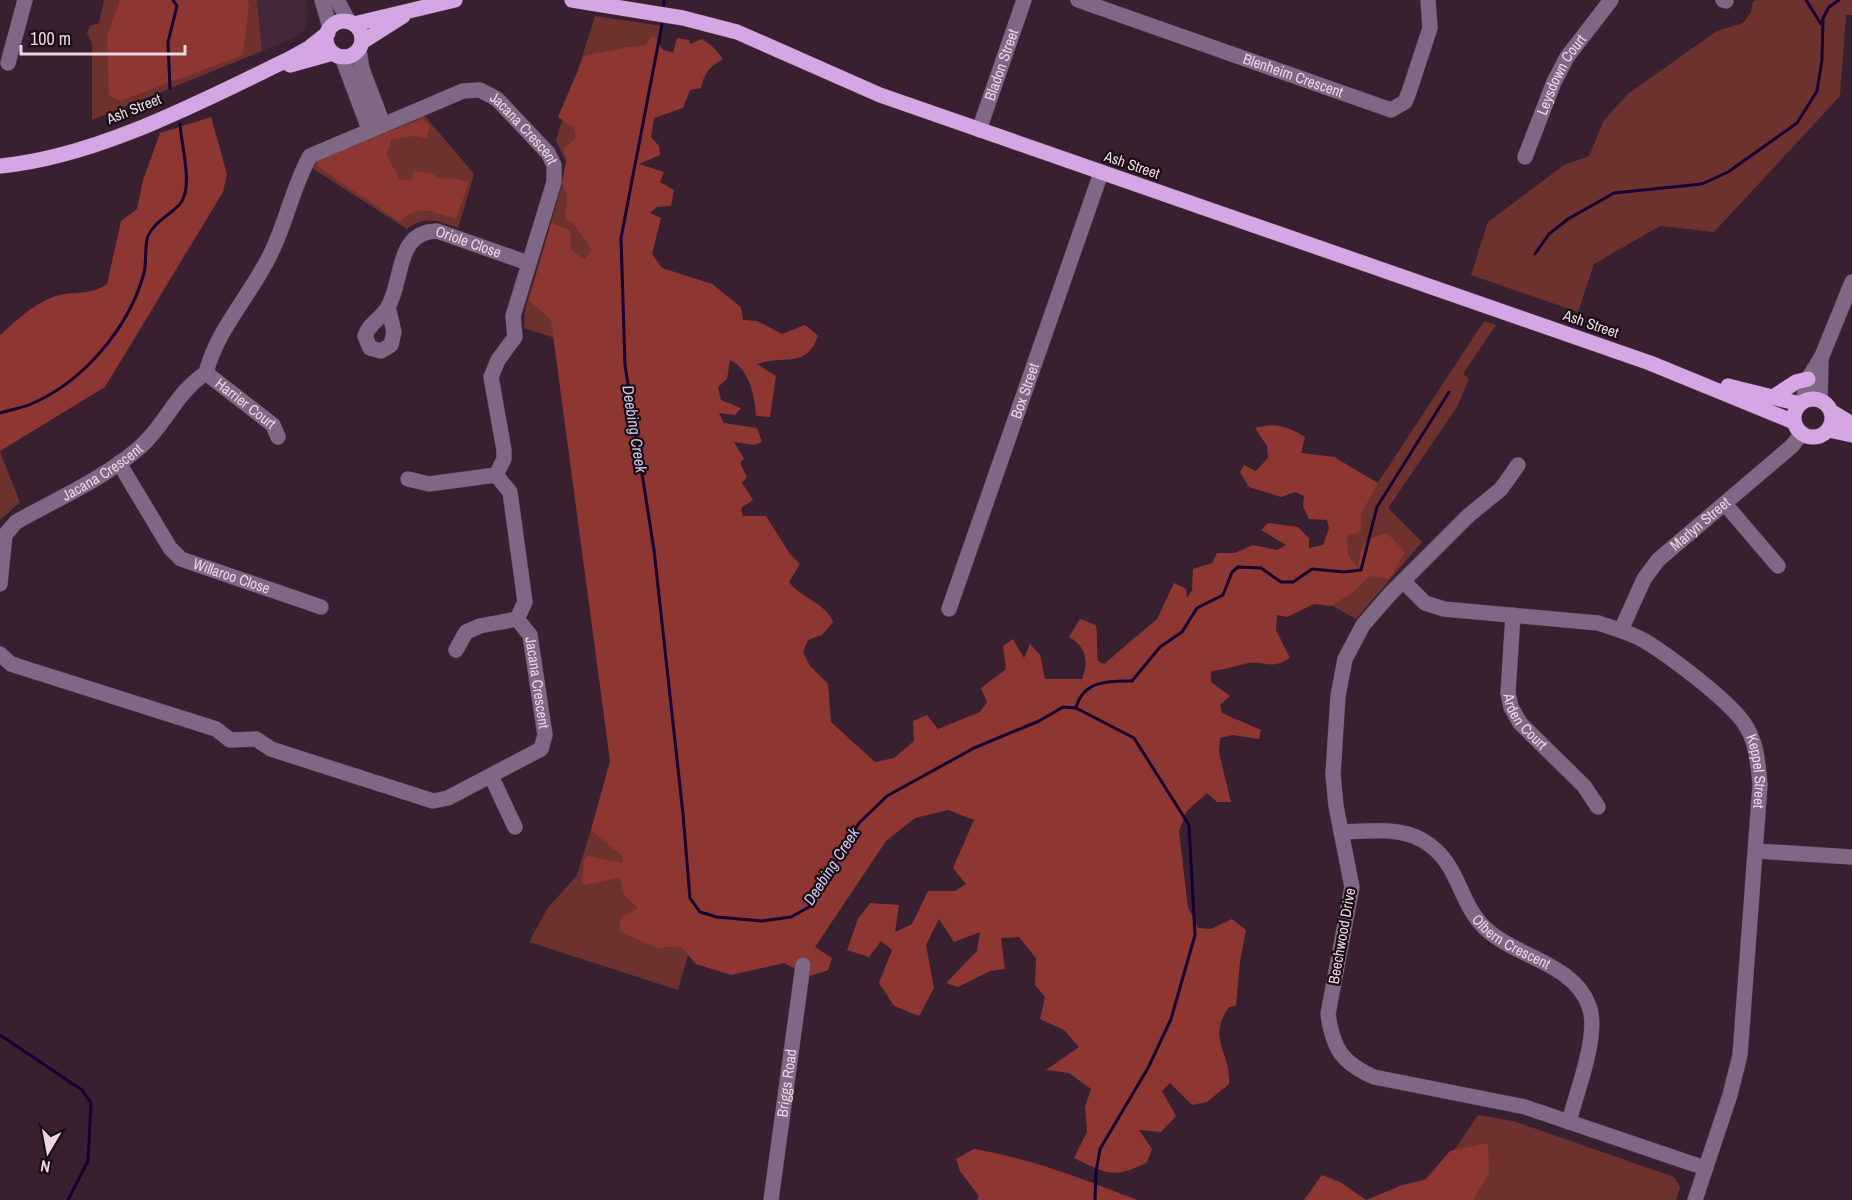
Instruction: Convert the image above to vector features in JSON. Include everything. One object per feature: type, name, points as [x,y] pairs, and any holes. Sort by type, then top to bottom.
[{"type":"main road","points":[[412,10],[361,46],[354,54],[338,55],[328,47],[329,30],[339,22],[352,23],[455,0]]},
{"type":"main road","name":"Ash Street","points":[[572,0],[683,18],[737,32],[880,95],[1679,374],[1798,428]]},
{"type":"main road","points":[[352,23],[359,29],[361,46]]},
{"type":"main road","name":"Ash Street","points":[[0,172],[19,164],[124,134],[258,74],[309,48],[329,30]]},
{"type":"main road","name":"Ash Street","points":[[258,74],[338,55]]},
{"type":"main road","name":"Ash Street","points":[[0,165],[19,164]]},
{"type":"main road","name":"Ash Street","points":[[1679,374],[1802,402]]},
{"type":"main road","points":[[1773,397],[1796,382],[1808,378]]},
{"type":"main road","points":[[1852,424],[1832,412],[1820,399],[1802,402],[1794,415],[1798,428],[1815,437],[1829,430],[1852,435]]},
{"type":"main road","points":[[1829,430],[1832,412]]},
{"type":"street","points":[[8,63],[25,0]]},
{"type":"street","points":[[322,0],[329,30]]},
{"type":"street","points":[[338,0],[352,23]]},
{"type":"street","name":"Bladon Street","points":[[979,130],[1024,0]]},
{"type":"street","name":"Blenheim Crescent","points":[[1078,0],[1391,111],[1405,102],[1409,92],[1430,28],[1428,0]]},
{"type":"street","name":"Leysdown Court","points":[[1526,157],[1554,82],[1567,57],[1611,0]]},
{"type":"street","points":[[361,46],[362,69],[376,126]]},
{"type":"street","points":[[338,55],[376,126]]},
{"type":"street","name":"Jacana Crescent","points":[[0,584],[5,536],[16,522],[119,463],[154,434],[188,384],[206,373],[211,352],[271,254],[299,174],[310,156],[376,126],[463,91],[480,90],[497,99],[548,153],[554,165],[554,182],[513,316],[515,338],[498,360],[491,377],[504,450],[504,459],[496,475],[510,492],[525,602],[517,619],[530,635],[545,735],[541,749],[448,798],[433,801],[421,799],[271,749],[256,739],[231,740],[216,729],[11,664],[0,654]]},
{"type":"street","name":"Box Street","points":[[949,609],[1101,173]]},
{"type":"street","name":"Oriole Close","points":[[388,307],[410,241],[423,232],[437,231],[528,263]]},
{"type":"street","points":[[1802,402],[1808,378],[1822,356],[1852,282]]},
{"type":"street","points":[[1820,399],[1822,356]]},
{"type":"street","name":"Harrier Court","points":[[206,373],[273,425],[278,437]]},
{"type":"street","name":"Marlyn Street","points":[[1621,630],[1644,579],[1658,560],[1792,446],[1798,428]]},
{"type":"street","name":"Willaroo Close","points":[[119,463],[170,548],[181,559],[321,607]]},
{"type":"street","name":"Beechwood Drive","points":[[1518,465],[1501,489],[1468,516],[1363,625],[1345,659],[1338,696],[1333,774],[1352,887],[1328,1014],[1331,1033],[1340,1054],[1354,1068],[1374,1077],[1502,1102],[1705,1168]]},
{"type":"street","points":[[408,480],[429,484],[496,475]]},
{"type":"street","points":[[1725,504],[1778,566]]},
{"type":"street","name":"Keppel Street","points":[[1403,581],[1425,603],[1444,609],[1598,624],[1621,630],[1646,642],[1725,702],[1745,725],[1758,755],[1760,785],[1740,1055],[1730,1095],[1695,1200]]},
{"type":"street","name":"Arden Court","points":[[1513,615],[1508,693],[1510,707],[1520,723],[1584,786],[1598,807]]},
{"type":"street","points":[[456,650],[466,632],[480,626],[517,619]]},
{"type":"street","points":[[491,776],[515,827]]},
{"type":"street","name":"Olbern Crescent","points":[[1341,832],[1404,833],[1420,838],[1438,850],[1454,871],[1472,911],[1484,928],[1505,944],[1563,974],[1580,989],[1590,1006],[1592,1028],[1569,1122]]},
{"type":"street","points":[[1756,851],[1852,857]]},
{"type":"street","name":"Briggs Road","points":[[771,1200],[803,965]]},
{"type":"shaded area","points":[[104,0],[257,0],[262,51],[92,120],[92,43],[87,33],[90,26],[99,23]]},
{"type":"shaded area","points":[[120,0],[247,0],[249,6],[243,55],[120,101],[109,96],[107,36]]},
{"type":"shaded area","points":[[257,0],[306,0],[309,12],[304,31],[295,38],[262,51]]},
{"type":"shaded area","points":[[1756,0],[1852,0],[1852,15],[1846,15],[1840,96],[1714,232],[1660,226],[1594,264],[1578,312],[1471,275],[1488,222],[1564,165],[1589,156],[1604,120],[1629,93],[1717,31],[1743,23]]},
{"type":"shaded area","points":[[595,16],[662,26],[621,238],[700,912],[678,990],[529,942],[547,909],[577,875],[611,764],[555,338],[524,328],[525,309],[566,172],[566,162],[556,140]]},
{"type":"shaded area","points":[[654,35],[662,49],[673,53],[677,38],[689,40],[690,44],[702,39],[712,46],[723,59],[708,71],[701,88],[690,90],[683,108],[654,118],[651,137],[659,146],[660,155],[639,164],[664,172],[660,182],[674,190],[671,206],[657,207],[650,213],[661,218],[652,254],[662,268],[712,284],[741,307],[743,320],[757,321],[782,334],[805,325],[818,336],[813,347],[800,357],[757,364],[776,376],[770,417],[756,416],[753,392],[747,377],[737,364],[730,360],[727,379],[718,387],[721,400],[741,408],[735,415],[719,413],[724,423],[757,428],[762,442],[754,445],[734,442],[744,459],[740,463],[747,477],[742,483],[753,500],[741,508],[743,516],[766,516],[790,554],[800,564],[789,582],[830,615],[833,622],[822,635],[808,640],[803,652],[810,666],[828,684],[831,722],[875,762],[894,758],[914,741],[913,721],[927,715],[938,729],[980,712],[987,702],[981,688],[1006,669],[1003,646],[1013,639],[1024,658],[1030,644],[1040,655],[1045,679],[1082,679],[1085,655],[1079,645],[1069,637],[1080,619],[1096,625],[1098,661],[1104,664],[1157,619],[1174,583],[1186,589],[1187,598],[1192,590],[1193,569],[1212,563],[1217,553],[1235,553],[1253,545],[1277,550],[1286,545],[1261,530],[1268,523],[1298,527],[1309,538],[1309,548],[1323,545],[1329,528],[1327,520],[1309,519],[1303,506],[1304,496],[1295,492],[1281,497],[1249,487],[1240,472],[1244,465],[1256,471],[1268,458],[1267,446],[1255,428],[1275,425],[1292,430],[1305,437],[1301,453],[1334,457],[1378,483],[1361,514],[1361,531],[1347,536],[1348,555],[1358,568],[1362,548],[1367,540],[1387,533],[1405,552],[1389,579],[1369,576],[1353,592],[1331,606],[1314,604],[1287,617],[1277,615],[1276,630],[1290,658],[1284,662],[1279,664],[1249,663],[1211,671],[1211,682],[1230,696],[1220,705],[1222,713],[1261,730],[1259,739],[1233,735],[1220,738],[1219,753],[1231,802],[1217,802],[1207,793],[1187,811],[1179,831],[1188,907],[1198,928],[1211,929],[1232,919],[1246,930],[1240,961],[1236,1006],[1229,1007],[1222,1018],[1219,1037],[1227,1063],[1229,1084],[1207,1102],[1192,1105],[1170,1083],[1162,1091],[1176,1116],[1161,1132],[1139,1130],[1152,1149],[1147,1162],[1136,1168],[1118,1173],[1102,1171],[1074,1158],[1087,1132],[1085,1107],[1091,1089],[1069,1073],[1046,1070],[1079,1047],[1064,1030],[1040,1019],[1045,997],[1035,985],[1036,958],[1019,937],[1001,938],[1005,969],[990,971],[958,987],[946,983],[977,951],[980,932],[954,942],[939,919],[926,945],[934,988],[919,1016],[894,1006],[879,983],[892,950],[881,941],[869,957],[847,950],[858,919],[870,903],[899,905],[895,932],[912,924],[928,891],[955,891],[966,884],[953,868],[974,820],[948,810],[915,818],[886,841],[815,947],[832,958],[828,970],[810,976],[784,963],[731,975],[696,964],[680,946],[657,948],[619,931],[621,918],[638,908],[624,895],[620,878],[582,885],[584,860],[587,856],[622,863],[623,857],[591,830],[610,761],[551,320],[529,301],[551,223],[570,230],[571,250],[584,259],[592,250],[573,223],[565,219],[567,196],[562,182],[567,157],[563,149],[576,138],[574,128],[558,117],[584,56],[627,47],[644,46]]},
{"type":"shaded area","points":[[424,115],[474,174],[458,228],[426,221],[407,229],[312,168],[320,156]]},
{"type":"shaded area","points":[[211,117],[227,174],[223,192],[105,387],[0,451],[0,335],[25,313],[46,300],[60,295],[93,291],[107,284],[121,221],[137,209],[143,180],[160,133]]},
{"type":"shaded area","points":[[422,119],[430,125],[427,138],[415,136],[391,139],[390,148],[386,154],[400,180],[412,181],[413,171],[432,174],[442,179],[451,178],[469,182],[456,219],[433,212],[420,211],[413,212],[400,222],[317,166],[320,158]]},
{"type":"shaded area","points":[[1484,321],[1496,325],[1463,374],[1469,379],[1457,407],[1388,508],[1422,542],[1356,619],[1307,591]]},
{"type":"shaded area","points":[[0,452],[20,502],[0,520]]},
{"type":"shaded area","points":[[1478,1115],[1513,1121],[1674,1177],[1680,1187],[1676,1200],[1421,1200]]},
{"type":"shaded area","points":[[1488,1143],[1489,1173],[1473,1200],[1366,1200],[1400,1186],[1426,1179],[1450,1151]]},
{"type":"shaded area","points":[[974,1149],[1037,1164],[1138,1200],[977,1200],[979,1196],[960,1171],[956,1159]]},
{"type":"shaded area","points":[[1322,1175],[1340,1182],[1366,1200],[1304,1200]]},
{"type":"waterway","points":[[170,88],[168,42],[177,6],[173,0]]},
{"type":"waterway","name":"Deebing Creek","points":[[663,9],[664,0]]},
{"type":"waterway","points":[[1806,0],[1821,24]]},
{"type":"waterway","points":[[1535,254],[1549,234],[1568,219],[1614,193],[1702,184],[1728,172],[1797,123],[1817,91],[1822,60],[1823,18],[1829,7],[1839,0]]},
{"type":"waterway","name":"Deebing Creek","points":[[663,19],[621,238],[625,365],[654,550],[690,898],[700,912],[717,917],[762,921],[791,917],[809,907],[859,823],[887,796],[974,748],[1039,721],[1063,707],[1076,708],[1134,738],[1189,825],[1195,935],[1171,1019],[1148,1068],[1100,1149],[1095,1200]]},
{"type":"waterway","points":[[0,413],[31,404],[68,382],[101,351],[127,314],[144,273],[148,236],[158,223],[180,204],[184,197],[186,166],[180,124]]},
{"type":"waterway","points":[[1076,708],[1079,699],[1091,687],[1106,682],[1132,681],[1160,647],[1182,632],[1197,608],[1223,595],[1232,572],[1238,567],[1261,568],[1281,582],[1293,582],[1312,569],[1344,572],[1361,570],[1377,507],[1449,392]]},
{"type":"waterway","points":[[0,1035],[82,1090],[91,1103],[88,1161],[68,1200]]}]
